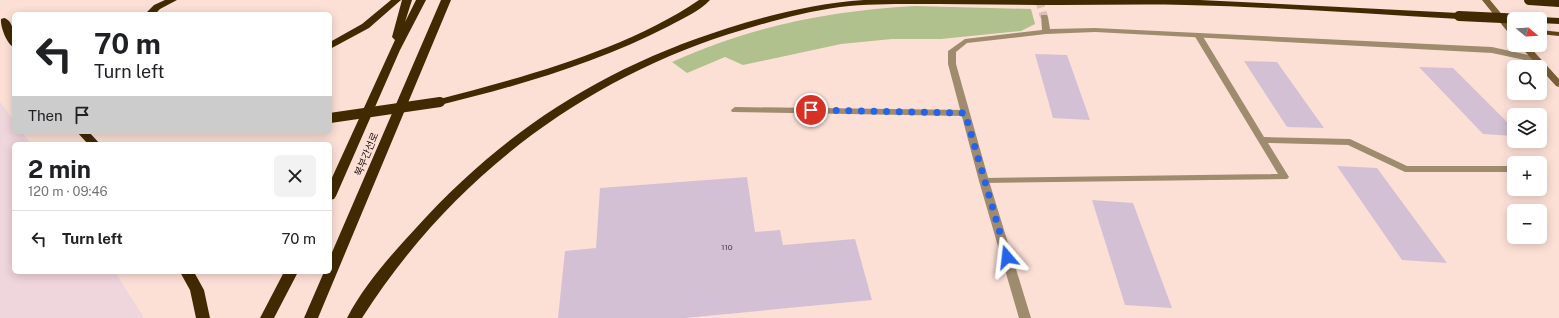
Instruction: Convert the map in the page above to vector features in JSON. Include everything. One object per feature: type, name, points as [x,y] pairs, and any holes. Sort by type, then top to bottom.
[{"type":"highway","points":[[152,12],[157,7],[172,0]]},
{"type":"highway","points":[[332,45],[357,33],[384,12],[396,0]]},
{"type":"highway","points":[[395,50],[401,17],[407,0]]},
{"type":"highway","name":"북부간선로","points":[[332,192],[395,50],[421,0]]},
{"type":"highway","name":"북부간선로","points":[[332,269],[446,0]]},
{"type":"highway","points":[[332,118],[440,102],[492,90],[605,51],[669,23],[705,0]]},
{"type":"highway","points":[[354,318],[369,294],[405,246],[464,185],[503,150],[542,120],[587,91],[630,68],[674,49],[772,18],[846,4],[899,0],[1192,2]]},
{"type":"highway","points":[[1158,0],[1507,18]]},
{"type":"highway","points":[[1529,0],[1559,2]]},
{"type":"highway","points":[[2,18],[12,26]]},
{"type":"highway","points":[[2,18],[12,40]]},
{"type":"highway","points":[[1547,20],[1559,21]]},
{"type":"highway","points":[[86,134],[92,142]]},
{"type":"highway","points":[[188,274],[197,290],[203,318]]},
{"type":"highway","points":[[266,318],[290,274]]},
{"type":"highway","name":"북부간선로","points":[[311,318],[330,274]]},
{"type":"main road","points":[[1555,0],[1559,2]]},
{"type":"main road","points":[[1547,33],[1559,34]]},
{"type":"street","points":[[1486,0],[1507,24]]},
{"type":"street","points":[[1044,18],[1046,32]]},
{"type":"street","points":[[1026,318],[984,182],[952,64],[952,51],[965,41],[1046,32],[1095,30],[1492,50],[1534,60]]},
{"type":"street","points":[[1528,52],[1534,60]]},
{"type":"street","points":[[1547,72],[1559,84]]},
{"type":"lane","points":[[984,182],[1284,177],[1198,35]]},
{"type":"lane","points":[[734,110],[965,113]]},
{"type":"lane","points":[[1262,140],[1350,142],[1405,169],[1507,169]]},
{"type":"shaded area","points":[[0,102],[12,118],[12,134],[24,134],[30,142],[12,142],[12,274],[116,274],[144,318],[0,318]]},
{"type":"green space","points":[[915,6],[1031,9],[1035,24],[1021,31],[941,39],[892,39],[841,44],[743,65],[725,57],[687,73],[672,62],[702,49],[731,39],[791,22],[821,16],[883,8]]},
{"type":"building","points":[[1035,54],[1067,55],[1090,120],[1053,118]]},
{"type":"building","points":[[1244,61],[1277,62],[1324,128],[1287,127]]},
{"type":"building","points":[[1419,67],[1453,68],[1507,122],[1507,136],[1483,134]]},
{"type":"building","points":[[1337,166],[1377,168],[1447,263],[1402,260]]},
{"type":"building","points":[[747,177],[755,232],[780,230],[783,245],[855,239],[872,300],[685,318],[558,318],[565,251],[596,248],[600,188]]},
{"type":"building","points":[[1092,200],[1133,203],[1172,308],[1125,305]]},
{"type":"tunnel","points":[[1039,0],[1044,17]]},
{"type":"route","points":[[811,110],[965,113],[1007,257]]}]
